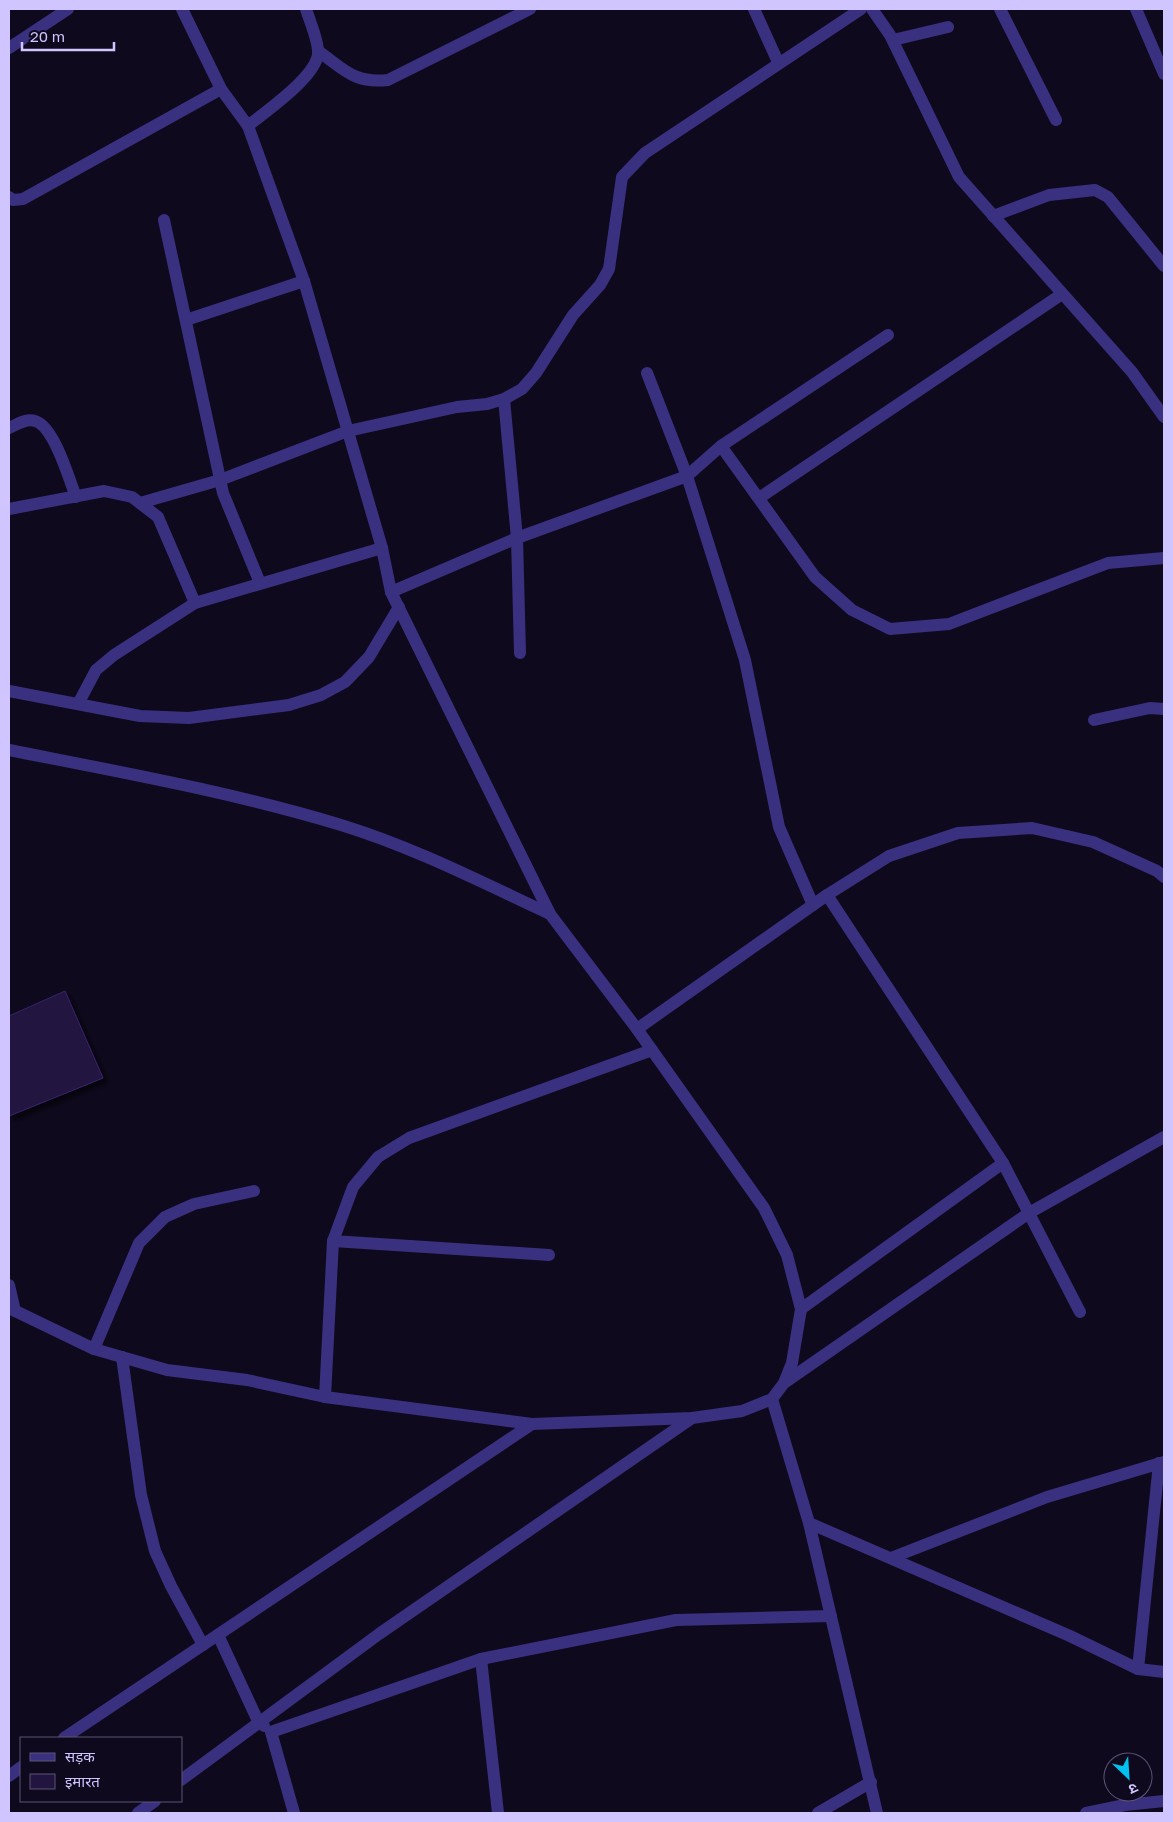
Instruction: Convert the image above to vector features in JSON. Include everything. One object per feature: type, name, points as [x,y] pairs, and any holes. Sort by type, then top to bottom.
[{"type":"street","points":[[9,48],[68,9]]},
{"type":"street","points":[[9,1285],[12,1309],[94,1349],[167,1370],[247,1380],[325,1397],[532,1424],[692,1418],[742,1411],[772,1399],[784,1383],[792,1364],[801,1309],[787,1255],[764,1208],[638,1029],[550,914],[391,592],[382,548],[304,280],[248,126],[221,89],[182,9]]},
{"type":"street","points":[[248,126],[306,77],[316,64],[318,51],[306,9]]},
{"type":"street","points":[[318,51],[359,80],[370,82],[388,80],[530,9]]},
{"type":"street","points":[[754,9],[778,62]]},
{"type":"street","points":[[140,503],[220,480],[348,431],[413,415],[504,399],[522,389],[536,373],[573,315],[600,285],[609,269],[622,177],[645,152],[778,62],[861,9]]},
{"type":"street","points":[[872,9],[893,40],[959,177],[1132,372],[1164,416]]},
{"type":"street","points":[[1000,9],[1056,120]]},
{"type":"street","points":[[1136,9],[1164,74]]},
{"type":"street","points":[[893,40],[948,28]]},
{"type":"street","points":[[9,197],[13,200],[23,199],[221,89]]},
{"type":"street","points":[[993,216],[1049,195],[1095,190],[1108,197],[1164,266]]},
{"type":"street","points":[[164,220],[223,493],[260,583]]},
{"type":"street","points":[[186,320],[304,280]]},
{"type":"street","points":[[759,498],[1062,294]]},
{"type":"street","points":[[391,592],[517,538],[687,476],[721,446],[888,334]]},
{"type":"street","points":[[647,373],[687,476],[745,660],[779,827],[813,905]]},
{"type":"street","points":[[504,399],[517,538],[520,653]]},
{"type":"street","points":[[9,428],[23,421],[35,421],[42,426],[54,440],[76,497]]},
{"type":"street","points":[[721,446],[815,577],[852,610],[890,629],[949,624],[1108,563],[1164,558]]},
{"type":"street","points":[[9,509],[104,491],[132,496],[158,517],[196,603]]},
{"type":"street","points":[[78,704],[96,670],[114,655],[196,603],[382,548]]},
{"type":"street","points":[[9,691],[140,716],[189,718],[297,703],[321,695],[345,682],[369,657],[399,607]]},
{"type":"street","points":[[1094,720],[1150,708],[1164,709]]},
{"type":"street","points":[[9,750],[217,791],[342,825],[436,861],[550,914]]},
{"type":"street","points":[[638,1029],[827,895],[889,856],[958,833],[1032,828],[1093,842],[1157,870],[1164,878]]},
{"type":"street","points":[[827,895],[1003,1163],[1080,1312]]},
{"type":"street","points":[[325,1397],[333,1241],[353,1187],[378,1157],[409,1138],[652,1050]]},
{"type":"street","points":[[784,1383],[1029,1212],[1164,1137]]},
{"type":"street","points":[[801,1309],[1003,1163]]},
{"type":"street","points":[[94,1349],[139,1243],[165,1217],[194,1204],[254,1191]]},
{"type":"street","points":[[333,1241],[549,1254]]},
{"type":"street","points":[[122,1357],[141,1495],[155,1552],[203,1645]]},
{"type":"street","points":[[772,1399],[809,1523],[877,1813]]},
{"type":"street","points":[[182,1779],[379,1634],[692,1418]]},
{"type":"street","points":[[65,1737],[532,1424]]},
{"type":"street","points":[[891,1558],[1047,1497],[1162,1462],[1138,1669]]},
{"type":"street","points":[[809,1523],[1070,1636],[1138,1669],[1164,1672]]},
{"type":"street","points":[[271,1732],[481,1659],[676,1620],[831,1616]]},
{"type":"street","points":[[218,1635],[258,1722],[271,1732],[294,1813]]},
{"type":"street","points":[[481,1659],[498,1813]]},
{"type":"street","points":[[9,1776],[20,1768]]},
{"type":"street","points":[[818,1813],[871,1782]]},
{"type":"street","points":[[1086,1813],[1125,1805],[1164,1801]]},
{"type":"street","points":[[138,1813],[154,1802]]},
{"type":"building","points":[[65,991],[103,1078],[9,1116],[9,1016]]}]
